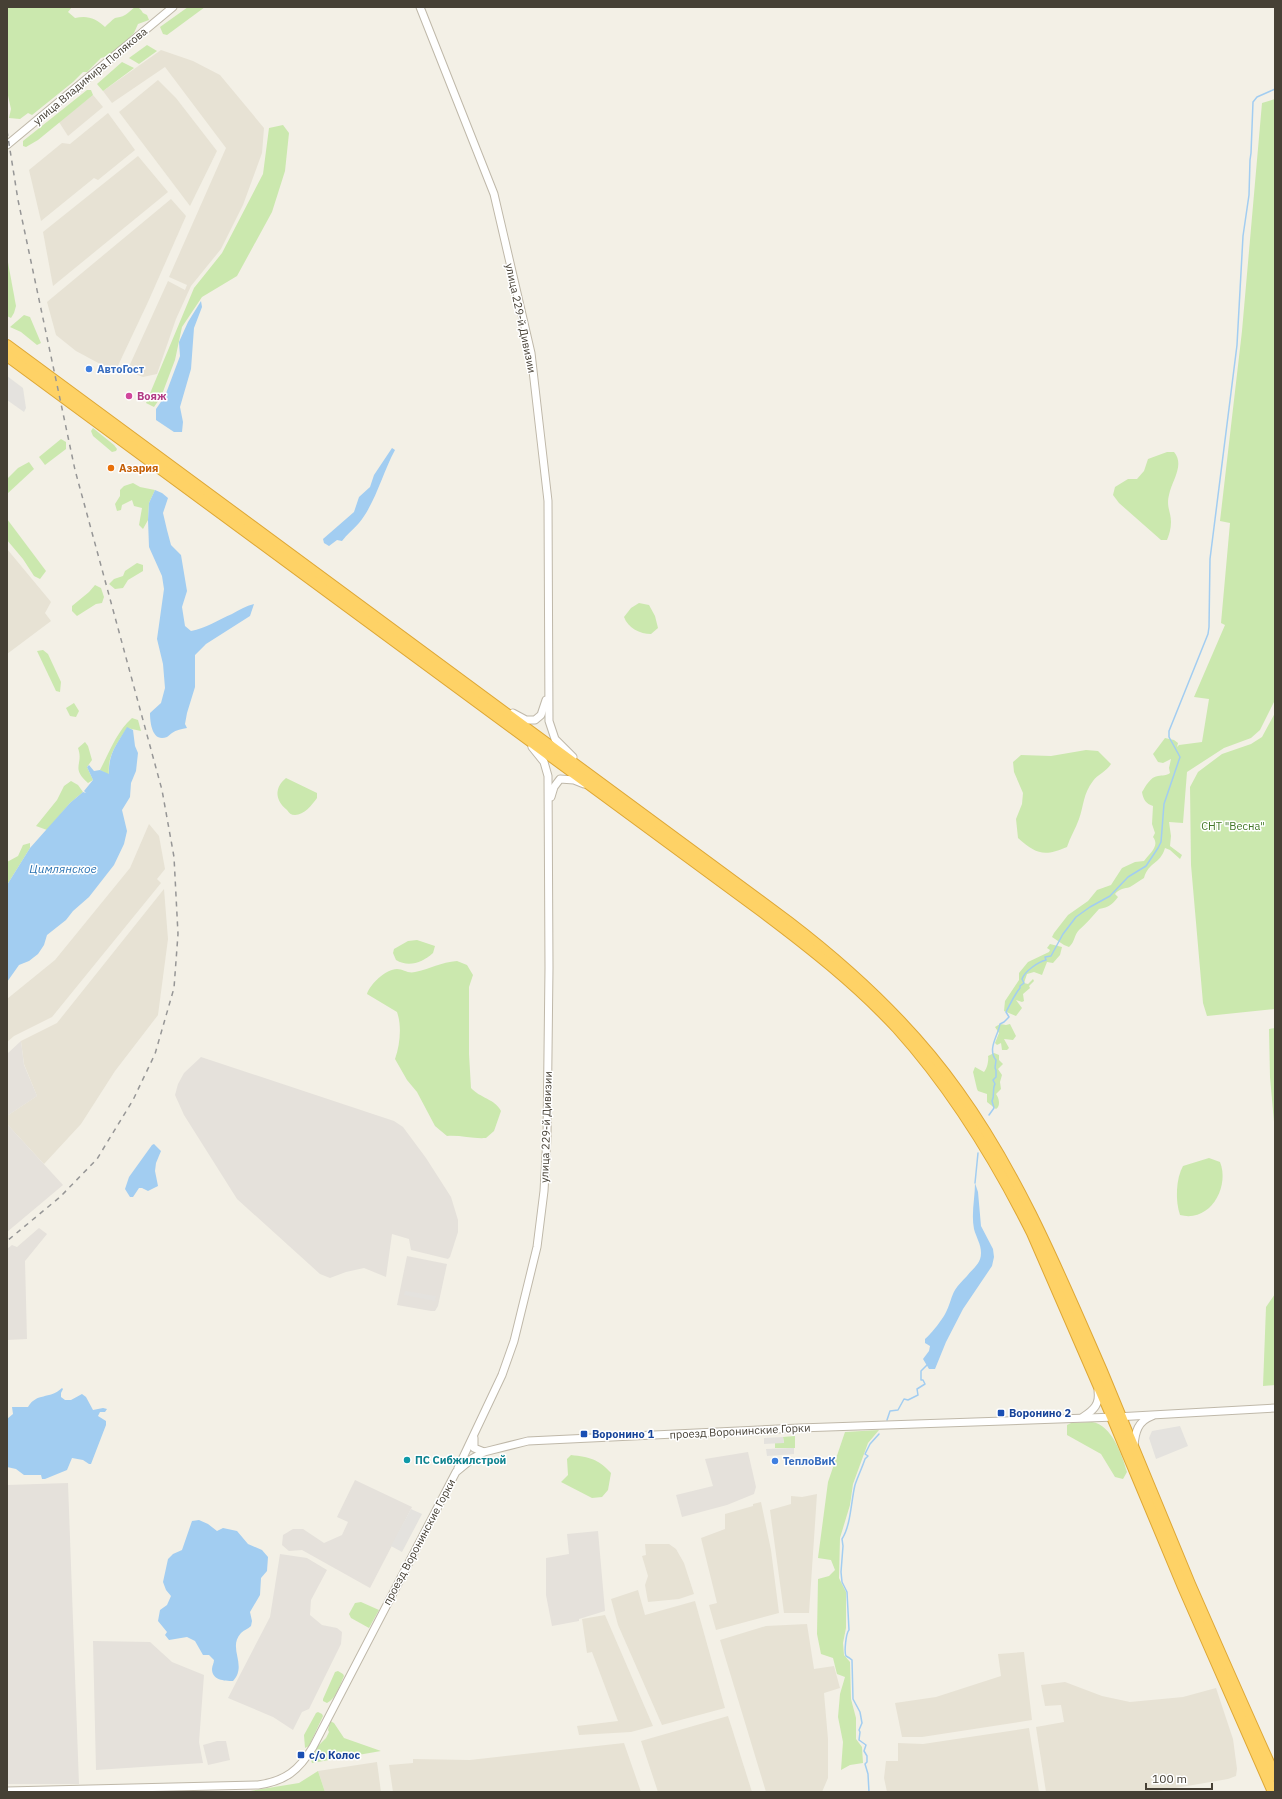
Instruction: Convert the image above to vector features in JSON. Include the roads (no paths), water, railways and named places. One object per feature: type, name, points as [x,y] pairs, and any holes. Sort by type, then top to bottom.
[{"type":"highway","points":[[7,345],[767,905],[830,954],[884,1004],[935,1060],[989,1137],[1025,1201],[1053,1259],[1117,1417],[1183,1587],[1273,1792]]},
{"type":"highway","points":[[7,356],[722,881],[805,944],[844,977],[896,1027],[937,1076],[983,1142],[1018,1204],[1098,1384],[1134,1448],[1190,1583],[1275,1776]]},
{"type":"street","name":"улица Владимира Полякова","points":[[7,145],[173,7]]},
{"type":"street","name":"улица 229-й Дивизии","points":[[420,7],[494,194],[531,353],[548,501],[548,692]]},
{"type":"street","points":[[387,624],[423,646],[522,718],[532,721],[539,717],[545,706],[548,692]]},
{"type":"street","points":[[446,679],[474,704],[526,742],[540,756],[547,771],[548,811]]},
{"type":"street","points":[[548,692],[550,728],[558,744],[570,756],[614,788],[633,806]]},
{"type":"street","points":[[548,811],[552,791],[558,781],[566,779],[580,782],[676,852],[722,881]]},
{"type":"street","name":"улица 229-й Дивизии","points":[[475,1432],[502,1375],[514,1341],[537,1247],[544,1192],[547,1138],[549,981],[548,811]]},
{"type":"street","points":[[1081,1418],[1093,1411],[1098,1405],[1098,1384]]},
{"type":"street","name":"проезд Воронинские Горки","points":[[7,1791],[258,1785],[280,1780],[289,1775],[301,1766],[313,1747],[456,1472],[473,1458],[484,1452],[528,1441],[557,1439],[799,1428],[1117,1417],[1275,1408]]},
{"type":"street","points":[[1134,1448],[1136,1432],[1141,1422],[1159,1414]]},
{"type":"street","points":[[475,1432],[473,1445],[476,1450],[484,1452]]},
{"type":"street","points":[[473,1458],[470,1452],[470,1444],[475,1432]]},
{"type":"street","points":[[456,1472],[475,1432]]},
{"type":"water","points":[[201,301],[202,307],[194,328],[191,369],[180,407],[183,422],[182,432],[174,432],[156,420],[156,409],[165,396],[180,356],[179,342],[188,322]]},
{"type":"water","points":[[392,448],[395,450],[365,515],[342,541],[337,540],[329,546],[324,543],[323,539],[354,512],[359,497],[370,487],[374,475]]},
{"type":"water","points":[[155,490],[168,498],[163,513],[171,545],[181,555],[187,591],[182,607],[185,626],[191,631],[196,630],[254,604],[250,616],[206,644],[195,655],[195,687],[187,713],[185,724],[187,728],[175,731],[167,737],[162,738],[158,737],[153,731],[150,713],[161,703],[165,688],[163,664],[157,639],[164,589],[162,576],[149,547],[149,503]]},
{"type":"water","name":"Цимлянское","points":[[127,727],[133,730],[135,746],[138,753],[136,771],[131,783],[130,797],[122,810],[127,831],[124,844],[114,865],[89,897],[73,911],[66,920],[47,935],[44,945],[38,954],[29,961],[19,965],[7,982],[7,885],[30,848],[70,803],[83,792],[86,793],[84,791],[93,780],[87,767],[89,765],[94,771],[100,770],[109,774],[112,755]]},
{"type":"water","points":[[154,1144],[161,1151],[156,1163],[155,1171],[158,1186],[148,1191],[139,1188],[133,1197],[130,1197],[125,1189],[129,1177]]},
{"type":"water","points":[[975,1183],[978,1192],[981,1226],[993,1249],[994,1257],[992,1266],[963,1309],[946,1342],[935,1369],[929,1369],[923,1359],[929,1351],[930,1346],[925,1343],[925,1339],[934,1330],[943,1317],[955,1290],[976,1266],[981,1257],[980,1247],[973,1223]]},
{"type":"water","points":[[62,1388],[61,1397],[65,1400],[71,1400],[82,1394],[86,1397],[93,1410],[103,1408],[107,1409],[105,1412],[100,1412],[98,1416],[106,1421],[106,1425],[91,1464],[83,1460],[72,1458],[67,1470],[45,1479],[42,1479],[41,1475],[24,1475],[16,1469],[7,1467],[7,1419],[13,1414],[12,1407],[28,1407],[35,1399],[57,1392]]},
{"type":"water","points":[[199,1520],[208,1524],[217,1531],[223,1528],[237,1531],[248,1544],[262,1550],[268,1557],[267,1571],[261,1578],[260,1595],[250,1612],[252,1621],[251,1626],[241,1633],[237,1639],[236,1651],[239,1669],[233,1681],[216,1678],[212,1669],[214,1660],[209,1655],[203,1655],[195,1641],[187,1637],[169,1640],[165,1635],[167,1632],[158,1621],[160,1610],[167,1605],[171,1596],[166,1590],[163,1582],[168,1559],[173,1554],[182,1550],[192,1521]]},
{"type":"waterway","points":[[989,1115],[994,1108],[992,1101],[995,1084],[993,1080],[996,1077],[996,1060],[993,1051],[994,1042],[1000,1024],[1009,1017],[1006,1012],[1020,986],[1024,983],[1022,979],[1032,967],[1046,960],[1045,957],[1051,956],[1063,934],[1076,917],[1110,896],[1128,877],[1146,866],[1161,842],[1164,804],[1180,757],[1169,737],[1169,731],[1208,634],[1209,627],[1210,559],[1237,345],[1243,236],[1249,195],[1253,102],[1257,97],[1275,89]]},
{"type":"waterway","points":[[975,1183],[978,1153]]},
{"type":"waterway","points":[[887,1420],[890,1411],[898,1410],[904,1399],[908,1400],[918,1395],[917,1389],[925,1384],[923,1380],[921,1380],[921,1371],[928,1364]]},
{"type":"waterway","points":[[869,1792],[868,1774],[865,1764],[867,1762],[867,1756],[864,1751],[866,1745],[859,1740],[859,1730],[862,1723],[860,1712],[853,1699],[852,1660],[845,1654],[846,1638],[849,1630],[847,1592],[842,1582],[841,1572],[843,1546],[842,1539],[849,1520],[855,1485],[865,1459],[868,1456],[865,1454],[870,1444],[879,1434]]},
{"type":"railway","points":[[7,131],[18,200],[75,470],[162,790],[174,857],[178,934],[174,988],[155,1054],[133,1100],[97,1159],[60,1197],[7,1241]]},
{"type":"place","name":"АвтоГост","points":[[89,369]]},
{"type":"place","name":"Вояж","points":[[129,396]]},
{"type":"place","name":"Азария","points":[[111,468]]},
{"type":"place","name":"Воронино 2","points":[[1001,1413]]},
{"type":"place","name":"Воронино 1","points":[[584,1434]]},
{"type":"place","name":"ПС Сибжилстрой","points":[[407,1460]]},
{"type":"place","name":"ТеплоВиК","points":[[775,1461]]},
{"type":"place","name":"с/о Колос","points":[[301,1755]]},
{"type":"park label","name":"СНТ \"Весна\"","points":[[1233,826]]}]
